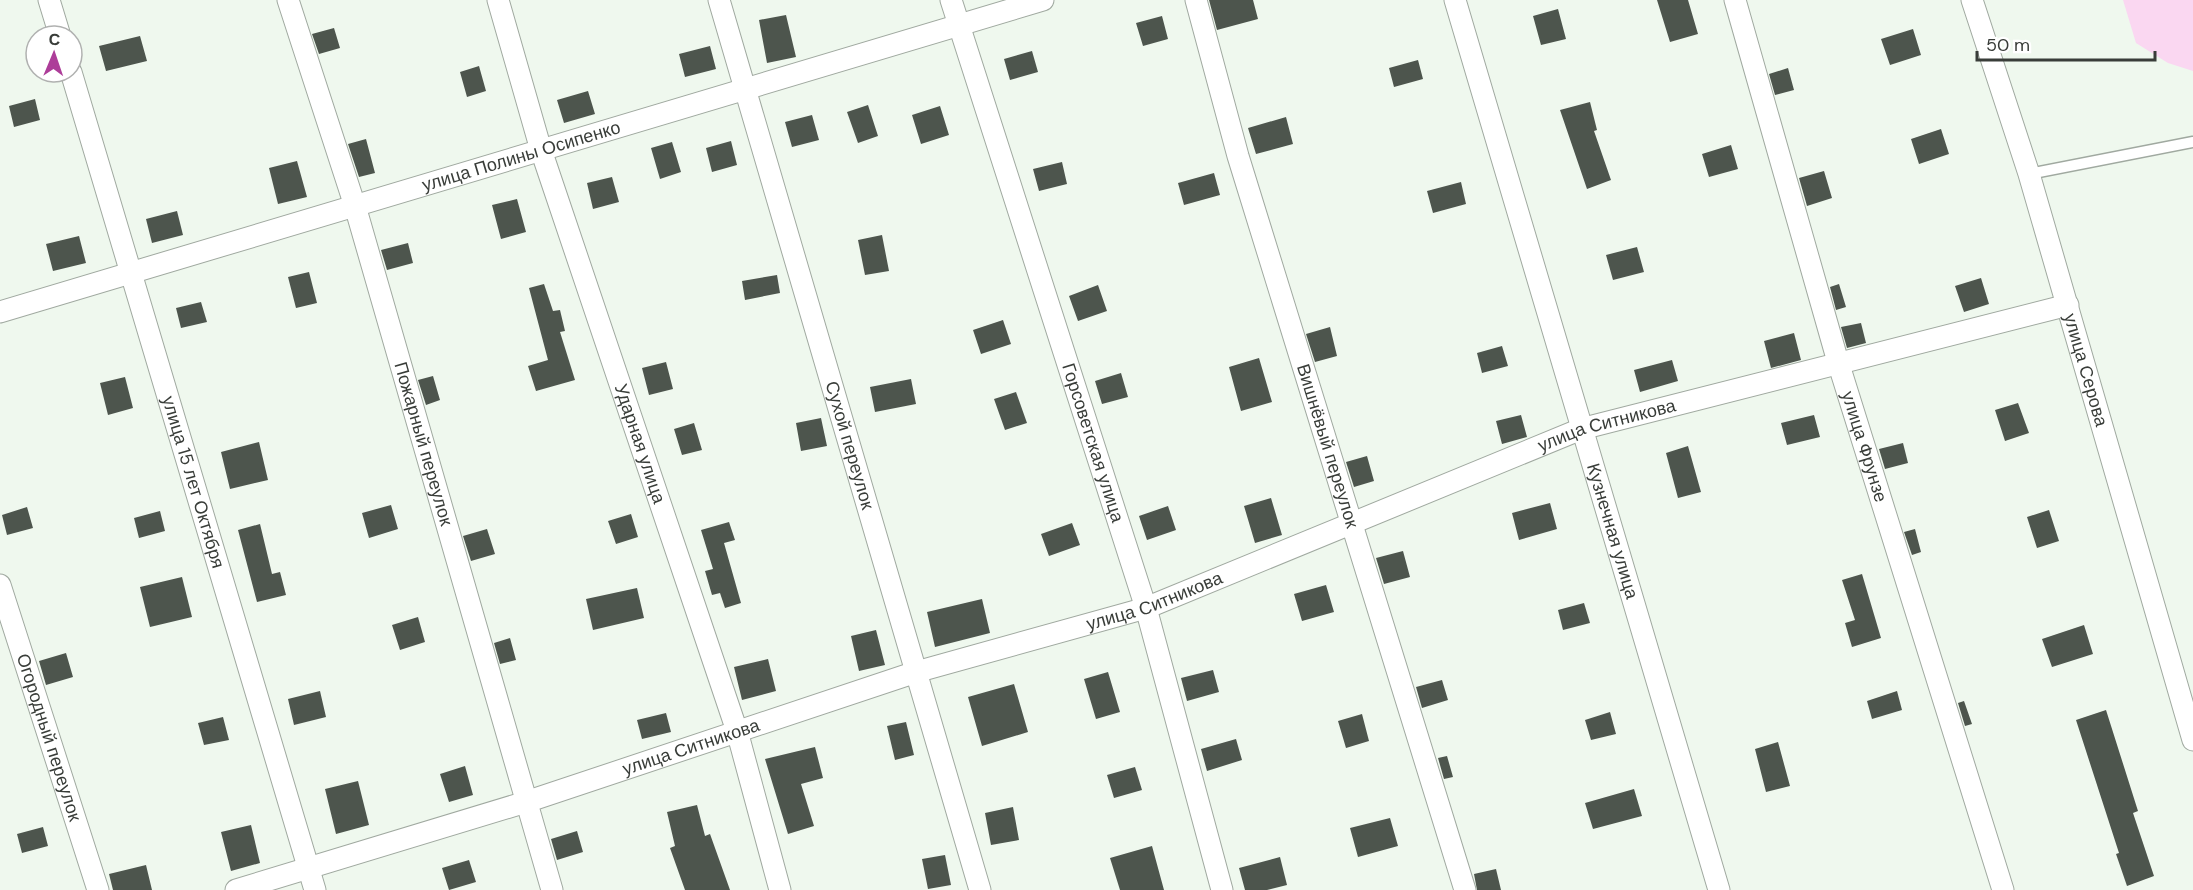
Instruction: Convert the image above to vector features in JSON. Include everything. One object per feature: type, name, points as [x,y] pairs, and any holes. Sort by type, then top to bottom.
[{"type":"street","points":[[49,0],[56,24]]},
{"type":"street","name":"Пожарный переулок","points":[[288,0],[355,206],[552,890]]},
{"type":"street","name":"Ударная улица","points":[[498,0],[541,150],[737,731],[780,890]]},
{"type":"street","name":"Сухой переулок","points":[[719,0],[980,890]]},
{"type":"street","name":"Горсоветская улица","points":[[951,0],[1146,608],[1222,890]]},
{"type":"street","name":"улица Полины Осипенко","points":[[0,312],[1043,0]]},
{"type":"street","name":"Вишнёвый переулок","points":[[1196,0],[1238,156],[1465,890]]},
{"type":"street","name":"Кузнечная улица","points":[[1455,0],[1719,890]]},
{"type":"street","name":"улица Фрунзе","points":[[1735,0],[1838,362],[2003,890]]},
{"type":"street","name":"улица Серова","points":[[1972,0],[2029,174],[2193,740]]},
{"type":"street","name":"улица 15 лет Октября","points":[[75,84],[315,890]]},
{"type":"street","name":"улица Ситникова","points":[[236,890],[526,802],[916,672],[1146,608],[1581,429],[2068,305]]},
{"type":"street","name":"Огородный переулок","points":[[0,585],[98,890]]},
{"type":"lane","points":[[2029,174],[2193,142]]},
{"type":"shaded area","points":[[2123,0],[2193,0],[2193,71],[2168,63],[2136,43]]},
{"type":"building","points":[[1209,0],[1253,0],[1258,19],[1217,30]]},
{"type":"building","points":[[1657,0],[1688,0],[1698,34],[1670,42]]},
{"type":"building","points":[[1558,9],[1566,39],[1541,45],[1533,16]]},
{"type":"building","points":[[786,15],[796,57],[767,63],[759,20]]},
{"type":"building","points":[[1162,16],[1168,39],[1143,46],[1136,23]]},
{"type":"building","points":[[334,28],[340,48],[319,54],[312,34]]},
{"type":"building","points":[[1913,29],[1921,55],[1890,65],[1881,39]]},
{"type":"building","points":[[140,36],[147,61],[106,71],[99,46]]},
{"type":"building","points":[[710,46],[716,69],[685,77],[679,54]]},
{"type":"building","points":[[1032,51],[1038,72],[1010,80],[1004,59]]},
{"type":"building","points":[[1418,60],[1423,79],[1394,87],[1389,68]]},
{"type":"building","points":[[479,66],[486,91],[467,97],[460,72]]},
{"type":"building","points":[[1788,68],[1794,90],[1775,95],[1769,74]]},
{"type":"building","points":[[588,91],[595,114],[564,123],[557,100]]},
{"type":"building","points":[[35,99],[40,120],[14,127],[9,106]]},
{"type":"building","points":[[1590,102],[1597,130],[1594,131],[1611,180],[1587,189],[1560,110]]},
{"type":"building","points":[[868,105],[878,136],[858,143],[847,112]]},
{"type":"building","points":[[940,106],[949,135],[921,144],[912,115]]},
{"type":"building","points":[[812,115],[819,140],[792,147],[785,122]]},
{"type":"building","points":[[1286,117],[1293,144],[1256,154],[1248,128]]},
{"type":"building","points":[[1941,129],[1949,154],[1919,164],[1911,139]]},
{"type":"building","points":[[366,139],[375,173],[359,177],[348,144]]},
{"type":"building","points":[[731,141],[737,165],[712,172],[706,148]]},
{"type":"building","points":[[672,142],[681,172],[660,179],[651,148]]},
{"type":"building","points":[[1731,145],[1738,169],[1709,177],[1702,154]]},
{"type":"building","points":[[297,161],[307,197],[278,204],[269,168]]},
{"type":"building","points":[[1062,162],[1067,184],[1039,191],[1033,169]]},
{"type":"building","points":[[1824,171],[1832,198],[1807,206],[1799,178]]},
{"type":"building","points":[[1214,173],[1220,195],[1184,205],[1178,183]]},
{"type":"building","points":[[612,177],[619,202],[593,209],[587,183]]},
{"type":"building","points":[[1461,182],[1466,204],[1433,213],[1427,191]]},
{"type":"building","points":[[517,199],[526,232],[501,239],[492,205]]},
{"type":"building","points":[[177,211],[183,235],[152,243],[146,219]]},
{"type":"building","points":[[882,235],[889,271],[865,275],[858,240]]},
{"type":"building","points":[[79,236],[86,263],[53,271],[46,244]]},
{"type":"building","points":[[408,243],[413,263],[387,270],[381,250]]},
{"type":"building","points":[[1637,247],[1644,272],[1613,280],[1606,255]]},
{"type":"building","points":[[309,272],[317,303],[296,308],[288,277]]},
{"type":"building","points":[[777,275],[780,293],[745,300],[742,281]]},
{"type":"building","points":[[1981,278],[1989,304],[1964,312],[1955,286]]},
{"type":"building","points":[[544,284],[553,311],[560,310],[565,331],[560,332],[575,380],[536,391],[528,366],[548,360],[529,288]]},
{"type":"building","points":[[1839,284],[1846,307],[1836,310],[1830,287]]},
{"type":"building","points":[[1098,285],[1107,311],[1078,321],[1069,296]]},
{"type":"building","points":[[201,302],[207,322],[181,328],[176,308]]},
{"type":"building","points":[[1003,320],[1011,344],[981,354],[973,330]]},
{"type":"building","points":[[1861,323],[1866,343],[1847,348],[1841,327]]},
{"type":"building","points":[[1330,327],[1337,356],[1315,362],[1306,334]]},
{"type":"building","points":[[1794,333],[1801,360],[1771,368],[1764,341]]},
{"type":"building","points":[[1502,346],[1508,366],[1482,373],[1477,353]]},
{"type":"building","points":[[1259,358],[1272,402],[1241,411],[1229,367]]},
{"type":"building","points":[[1672,360],[1678,381],[1640,392],[1634,370]]},
{"type":"building","points":[[666,362],[673,389],[649,395],[642,368]]},
{"type":"building","points":[[1121,373],[1128,397],[1102,404],[1095,381]]},
{"type":"building","points":[[433,376],[440,400],[426,405],[418,380]]},
{"type":"building","points":[[125,377],[133,408],[108,415],[100,383]]},
{"type":"building","points":[[911,379],[916,404],[875,412],[870,387]]},
{"type":"building","points":[[1016,392],[1027,423],[1005,430],[994,399]]},
{"type":"building","points":[[2018,403],[2029,433],[2005,441],[1995,410]]},
{"type":"building","points":[[1521,415],[1527,437],[1502,444],[1496,421]]},
{"type":"building","points":[[1814,415],[1820,437],[1787,445],[1781,423]]},
{"type":"building","points":[[821,418],[827,446],[801,451],[796,423]]},
{"type":"building","points":[[694,423],[702,450],[682,455],[674,429]]},
{"type":"building","points":[[259,442],[268,480],[230,489],[221,452]]},
{"type":"building","points":[[1903,443],[1908,463],[1885,469],[1879,449]]},
{"type":"building","points":[[1688,446],[1701,492],[1678,498],[1666,453]]},
{"type":"building","points":[[1367,456],[1374,481],[1354,487],[1346,462]]},
{"type":"building","points":[[1271,498],[1282,535],[1255,543],[1244,506]]},
{"type":"building","points":[[1550,503],[1557,529],[1519,540],[1512,513]]},
{"type":"building","points":[[391,505],[398,529],[369,538],[362,513]]},
{"type":"building","points":[[1168,506],[1176,530],[1147,540],[1139,516]]},
{"type":"building","points":[[27,507],[33,528],[7,535],[2,515]]},
{"type":"building","points":[[2049,510],[2059,541],[2037,548],[2027,517]]},
{"type":"building","points":[[160,511],[165,531],[139,538],[134,518]]},
{"type":"building","points":[[631,514],[638,537],[616,544],[608,521]]},
{"type":"building","points":[[729,522],[735,540],[724,543],[741,603],[725,608],[720,593],[712,595],[705,571],[713,569],[701,530]]},
{"type":"building","points":[[1072,523],[1080,545],[1049,556],[1041,534]]},
{"type":"building","points":[[260,524],[272,574],[280,572],[286,595],[257,602],[238,530]]},
{"type":"building","points":[[487,529],[495,554],[471,561],[463,536]]},
{"type":"building","points":[[1915,529],[1921,552],[1912,555],[1904,532]]},
{"type":"building","points":[[1403,551],[1410,577],[1384,584],[1376,558]]},
{"type":"building","points":[[1862,574],[1881,638],[1852,647],[1845,623],[1855,620],[1842,580]]},
{"type":"building","points":[[182,577],[192,617],[150,627],[140,587]]},
{"type":"building","points":[[1326,585],[1334,612],[1302,621],[1294,594]]},
{"type":"building","points":[[637,588],[644,618],[593,630],[586,599]]},
{"type":"building","points":[[982,599],[990,633],[935,647],[927,612]]},
{"type":"building","points":[[1584,603],[1590,623],[1563,630],[1558,610]]},
{"type":"building","points":[[418,617],[425,642],[400,650],[392,625]]},
{"type":"building","points":[[2084,625],[2093,654],[2052,667],[2042,639]]},
{"type":"building","points":[[876,630],[885,665],[859,671],[851,636]]},
{"type":"building","points":[[510,638],[516,660],[500,664],[494,643]]},
{"type":"building","points":[[66,653],[73,677],[46,685],[39,661]]},
{"type":"building","points":[[768,659],[776,691],[742,700],[734,667]]},
{"type":"building","points":[[1213,670],[1219,692],[1187,701],[1181,678]]},
{"type":"building","points":[[1108,672],[1120,712],[1096,719],[1084,679]]},
{"type":"building","points":[[1442,680],[1448,700],[1422,708],[1416,687]]},
{"type":"building","points":[[1014,684],[1028,732],[982,746],[968,697]]},
{"type":"building","points":[[320,691],[326,717],[294,725],[288,699]]},
{"type":"building","points":[[1897,691],[1902,710],[1872,719],[1867,701]]},
{"type":"building","points":[[1964,701],[1972,724],[1965,726],[1958,703]]},
{"type":"building","points":[[2106,710],[2138,811],[2133,813],[2154,876],[2127,886],[2116,854],[2119,853],[2076,720]]},
{"type":"building","points":[[1610,712],[1616,734],[1591,740],[1585,720]]},
{"type":"building","points":[[666,713],[671,732],[642,739],[637,720]]},
{"type":"building","points":[[1362,714],[1369,741],[1346,748],[1338,721]]},
{"type":"building","points":[[223,717],[229,740],[204,745],[198,723]]},
{"type":"building","points":[[906,722],[914,755],[895,760],[887,726]]},
{"type":"building","points":[[1236,739],[1242,760],[1207,771],[1201,749]]},
{"type":"building","points":[[1778,742],[1790,786],[1766,792],[1755,749]]},
{"type":"building","points":[[815,747],[823,778],[801,784],[814,826],[788,834],[765,759]]},
{"type":"building","points":[[1447,756],[1453,777],[1444,779],[1438,758]]},
{"type":"building","points":[[465,766],[473,795],[449,802],[440,774]]},
{"type":"building","points":[[1135,767],[1142,790],[1114,798],[1107,775]]},
{"type":"building","points":[[358,781],[369,825],[336,834],[325,789]]},
{"type":"building","points":[[1634,789],[1642,816],[1593,829],[1585,803]]},
{"type":"building","points":[[697,805],[705,836],[710,834],[730,890],[685,890],[670,848],[675,846],[667,812]]},
{"type":"building","points":[[1013,807],[1019,840],[991,845],[985,813]]},
{"type":"building","points":[[1390,818],[1398,846],[1358,857],[1350,828]]},
{"type":"building","points":[[251,825],[260,863],[231,871],[221,832]]},
{"type":"building","points":[[43,827],[48,846],[22,853],[17,834]]},
{"type":"building","points":[[577,831],[583,852],[557,860],[551,839]]},
{"type":"building","points":[[1152,846],[1164,890],[1120,890],[1110,858]]},
{"type":"building","points":[[945,855],[951,885],[928,889],[922,859]]},
{"type":"building","points":[[1280,857],[1287,885],[1267,890],[1245,890],[1239,868]]},
{"type":"building","points":[[469,860],[476,882],[449,890],[442,868]]},
{"type":"building","points":[[146,865],[152,890],[113,890],[109,874]]},
{"type":"building","points":[[1496,869],[1501,890],[1477,890],[1474,874]]}]
